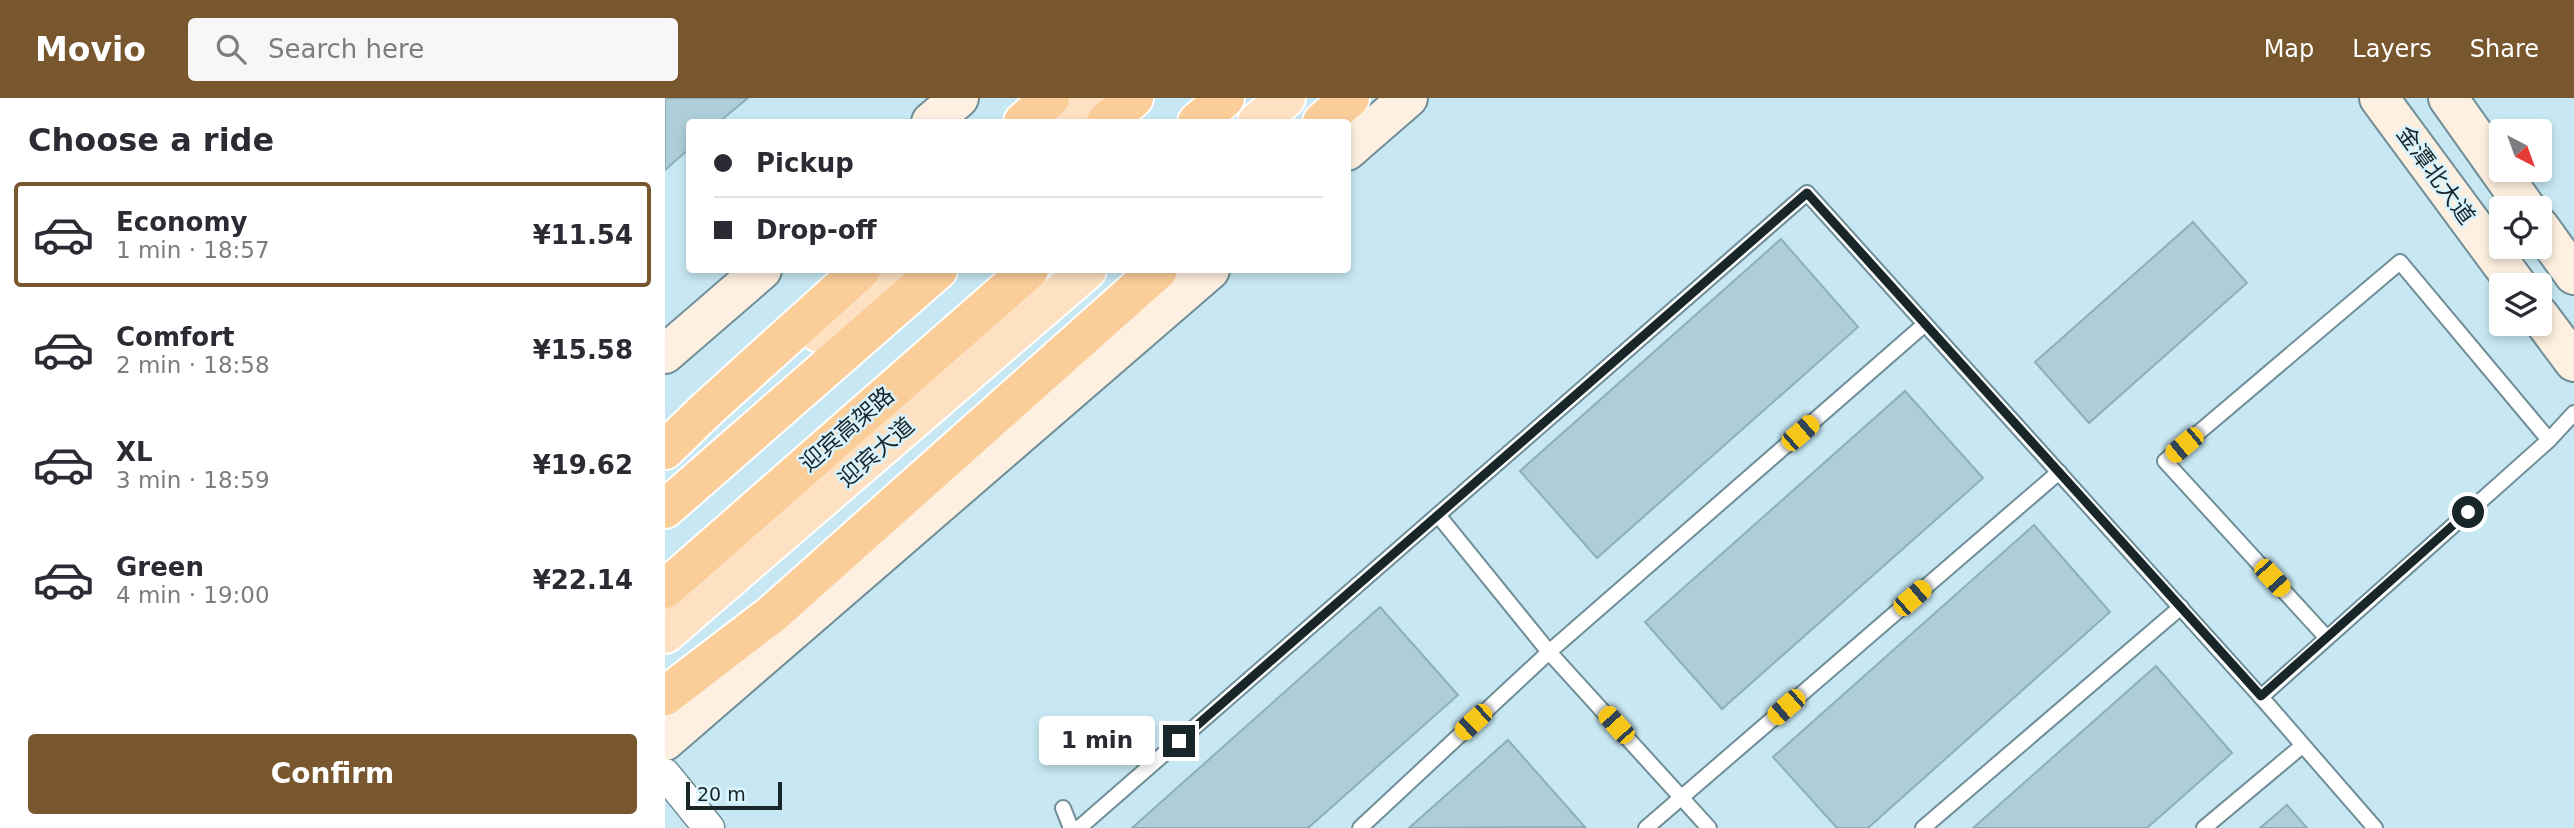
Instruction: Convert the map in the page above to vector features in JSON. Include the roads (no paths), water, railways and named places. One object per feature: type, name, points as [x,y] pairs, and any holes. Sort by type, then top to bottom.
[{"type":"highway","points":[[1026,119],[1050,98]]},
{"type":"highway","points":[[1110,119],[1134,98]]},
{"type":"highway","points":[[1200,119],[1225,98]]},
{"type":"highway","points":[[1326,119],[1350,98]]},
{"type":"highway","points":[[665,450],[858,273]]},
{"type":"highway","points":[[665,509],[935,273]]},
{"type":"highway","name":"迎宾高架路","points":[[665,589],[1026,273]]},
{"type":"highway","points":[[665,696],[772,614],[1154,273]]},
{"type":"main road","points":[[1062,119],[1087,98]]},
{"type":"main road","points":[[1261,119],[1286,98]]},
{"type":"main road","points":[[665,468],[888,273]]},
{"type":"main road","name":"迎宾大道","points":[[665,634],[1084,273]]},
{"type":"street","points":[[934,119],[959,98]]},
{"type":"street","points":[[1351,148],[1408,98]]},
{"type":"street","name":"金潭北大道","points":[[2379,98],[2508,273]]},
{"type":"street","points":[[2448,98],[2517,196]]},
{"type":"street","points":[[2552,244],[2574,275]]},
{"type":"street","points":[[665,354],[759,273]]},
{"type":"street","points":[[665,741],[1207,273]]},
{"type":"street","points":[[2552,332],[2574,362]]},
{"type":"street","points":[[665,774],[709,828]]},
{"type":"lane","points":[[1079,828],[1807,193],[2261,696],[2375,828]]},
{"type":"lane","points":[[2326,637],[2165,461],[2400,262],[2549,440]]},
{"type":"lane","points":[[1360,828],[1549,652],[1925,324]]},
{"type":"lane","points":[[2261,696],[2549,440],[2574,413]]},
{"type":"lane","points":[[1646,828],[2059,472]]},
{"type":"lane","points":[[1438,515],[1549,652],[1709,828]]},
{"type":"lane","points":[[1923,828],[2181,607]]},
{"type":"lane","points":[[2204,828],[2302,746]]},
{"type":"lane","points":[[1063,808],[1071,828]]}]
